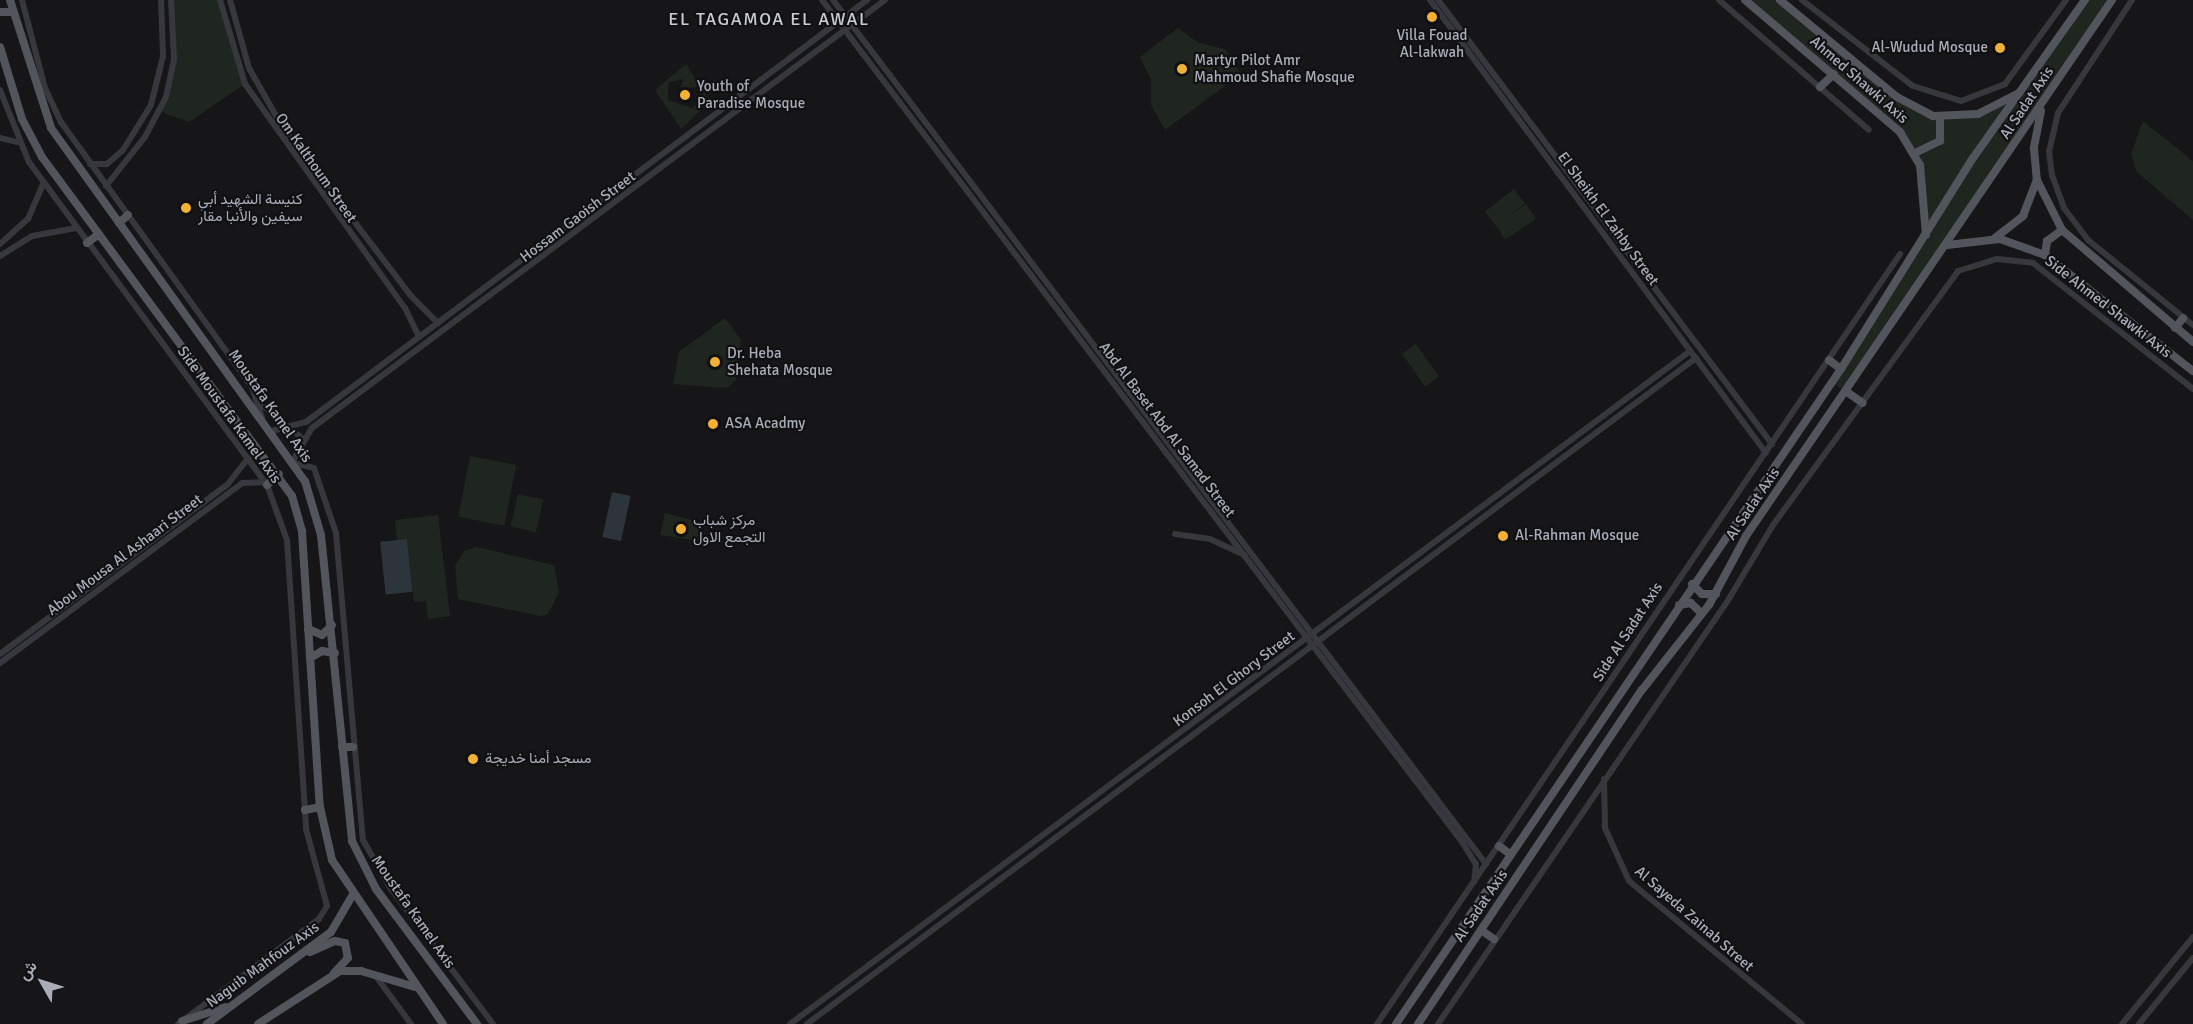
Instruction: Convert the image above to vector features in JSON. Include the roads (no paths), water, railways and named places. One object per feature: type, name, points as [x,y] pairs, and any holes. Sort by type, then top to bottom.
[{"type":"main road","name":"Moustafa Kamel Axis","points":[[10,0],[51,128],[261,418],[296,461],[318,520],[333,622],[346,810],[363,867],[477,1024]]},
{"type":"main road","name":"Ahmed Shawki Axis","points":[[1745,0],[1886,118],[1915,153],[1924,189],[1926,235]]},
{"type":"main road","name":"Ahmed Shawki Axis","points":[[1780,0],[1897,97],[1940,117],[1978,114],[2025,89]]},
{"type":"main road","name":"Al Sadat Axis","points":[[1396,1024],[1677,606],[1841,369],[1973,158],[2025,89],[2085,0]]},
{"type":"main road","name":"Al Sadat Axis","points":[[1418,1024],[1642,690],[1716,594],[1746,536],[1847,392],[2112,0]]},
{"type":"main road","points":[[0,12],[13,12]]},
{"type":"main road","points":[[0,47],[28,134],[99,234],[279,474],[302,532],[320,807],[332,860],[352,896],[443,1024]]},
{"type":"main road","points":[[1820,87],[1834,74]]},
{"type":"main road","points":[[2044,102],[2035,137],[2037,180],[2062,230],[2193,342]]},
{"type":"main road","points":[[1915,153],[1940,141],[1940,117]]},
{"type":"main road","points":[[1994,239],[2023,216],[2037,180]]},
{"type":"main road","points":[[118,222],[128,215]]},
{"type":"main road","points":[[2045,255],[2047,241],[2062,230]]},
{"type":"main road","points":[[87,243],[99,234]]},
{"type":"main road","points":[[1947,245],[1994,239],[2045,255],[2193,371]]},
{"type":"main road","points":[[2175,328],[2184,318]]},
{"type":"main road","points":[[1829,360],[1841,369]]},
{"type":"main road","points":[[1847,392],[1863,403]]},
{"type":"main road","points":[[267,485],[279,474]]},
{"type":"main road","points":[[1692,584],[1702,594],[1716,594]]},
{"type":"main road","points":[[1677,606],[1691,603],[1701,613]]},
{"type":"main road","points":[[308,629],[322,635],[333,622]]},
{"type":"main road","points":[[310,658],[321,651],[335,653]]},
{"type":"main road","points":[[342,747],[353,747]]},
{"type":"main road","points":[[305,810],[320,807]]},
{"type":"main road","points":[[1499,846],[1510,854]]},
{"type":"main road","name":"Naguib Mahfouz Axis","points":[[207,1024],[336,928],[352,896]]},
{"type":"main road","points":[[1481,930],[1494,939]]},
{"type":"main road","points":[[258,1024],[331,976],[348,958],[342,941],[298,956]]},
{"type":"main road","points":[[331,976],[351,970],[416,987]]},
{"type":"main road","points":[[180,1023],[230,1006]]},
{"type":"street","points":[[22,0],[54,109],[90,164],[261,404],[294,427],[295,437],[303,439]]},
{"type":"street","points":[[90,164],[108,163],[138,130],[156,93],[163,56],[161,0]]},
{"type":"street","points":[[106,186],[116,171],[146,138],[165,97],[175,49],[171,0]]},
{"type":"street","name":"Om Kalthoum Street","points":[[220,0],[235,59],[253,98],[405,308],[419,338]]},
{"type":"street","name":"Om Kalthoum Street","points":[[230,0],[249,68],[284,128],[410,295],[438,323]]},
{"type":"street","name":"Abd Al Baset Abd Al Samad Street","points":[[822,0],[1246,556],[1317,644],[1486,864]]},
{"type":"street","name":"Abd Al Baset Abd Al Samad Street","points":[[833,0],[1311,637]]},
{"type":"street","name":"Hossam Gaoish Street","points":[[272,431],[294,427],[356,384],[867,0]]},
{"type":"street","name":"Hossam Gaoish Street","points":[[296,461],[303,439],[362,392],[885,0]]},
{"type":"street","name":"El Sheikh El Zahby Street","points":[[1430,0],[1766,453]]},
{"type":"street","name":"El Sheikh El Zahby Street","points":[[1438,0],[1772,444]]},
{"type":"street","points":[[1719,0],[1869,130]]},
{"type":"street","points":[[1802,0],[1913,86],[1960,101],[2005,84],[2066,0]]},
{"type":"street","points":[[2132,0],[2062,105],[2049,151],[2056,192],[2075,224],[2193,325]]},
{"type":"street","name":"Side Moustafa Kamel Axis","points":[[0,90],[18,142],[44,183],[267,485],[287,540],[305,810],[327,906],[319,919],[180,1023]]},
{"type":"street","points":[[0,114],[5,107]]},
{"type":"street","points":[[0,138],[18,142]]},
{"type":"street","points":[[108,163],[116,171]]},
{"type":"street","points":[[0,243],[32,213],[44,183]]},
{"type":"street","points":[[0,256],[15,244],[42,232],[76,228]]},
{"type":"street","points":[[9,237],[15,244]]},
{"type":"street","name":"Side Al Sadat Axis","points":[[1377,1024],[1900,254]]},
{"type":"street","name":"Side Ahmed Shawki Axis","points":[[1863,403],[1899,349],[1958,271],[1977,262],[2018,260],[2050,274],[2193,389]]},
{"type":"street","points":[[506,273],[512,281]]},
{"type":"street","name":"Konsoh El Ghory Street","points":[[790,1024],[1311,637],[1690,351]]},
{"type":"street","name":"Konsoh El Ghory Street","points":[[807,1024],[1696,358]]},
{"type":"street","points":[[356,384],[362,392]]},
{"type":"street","points":[[1438,1024],[1605,776],[1727,602],[1773,525],[1863,403]]},
{"type":"street","name":"Side Moustafa Kamel Axis","points":[[261,404],[261,418]]},
{"type":"street","name":"Abou Mousa Al Ashaari Street","points":[[0,654],[228,484],[248,458]]},
{"type":"street","name":"Side Moustafa Kamel Axis","points":[[296,461],[314,468],[336,533],[357,807],[369,855],[493,1024]]},
{"type":"street","name":"Abou Mousa Al Ashaari Street","points":[[0,663],[242,483],[257,478],[267,485]]},
{"type":"street","points":[[1175,534],[1210,538],[1246,556]]},
{"type":"street","name":"Abd Al Baset Abd Al Samad Street","points":[[1317,644],[1470,853],[1474,882]]},
{"type":"street","name":"Al Sayeda Zainab Street","points":[[1605,776],[1605,828],[1629,881],[1802,1024]]},
{"type":"street","points":[[1071,816],[1076,824]]},
{"type":"street","points":[[2122,1024],[2193,937]]},
{"type":"street","points":[[2176,958],[2186,966]]},
{"type":"street","points":[[2139,1024],[2193,958]]},
{"type":"street","points":[[375,975],[411,1024]]},
{"type":"place","name":"Villa Fouad Al-lakwah","points":[[1432,17]]},
{"type":"place","name":"Al-Wudud Mosque","points":[[2000,48]]},
{"type":"place","name":"Martyr Pilot Amr Mahmoud Shafie Mosque","points":[[1182,69]]},
{"type":"place","name":"Youth of Paradise Mosque","points":[[685,95]]},
{"type":"place","name":"كنيسة الشهيد أبي سيفين والأنبا مقار","points":[[186,208]]},
{"type":"place","name":"Dr. Heba Shehata Mosque","points":[[715,362]]},
{"type":"place","name":"ASA Acadmy","points":[[713,424]]},
{"type":"place","name":"مركز شباب التجمع الاول","points":[[681,529]]},
{"type":"place","name":"Al-Rahman Mosque","points":[[1503,536]]},
{"type":"place","name":"مسجد أمنا خديجة","points":[[473,759]]},
{"type":"district","name":"EL TAGAMOA EL AWAL","points":[[769,19]]}]
